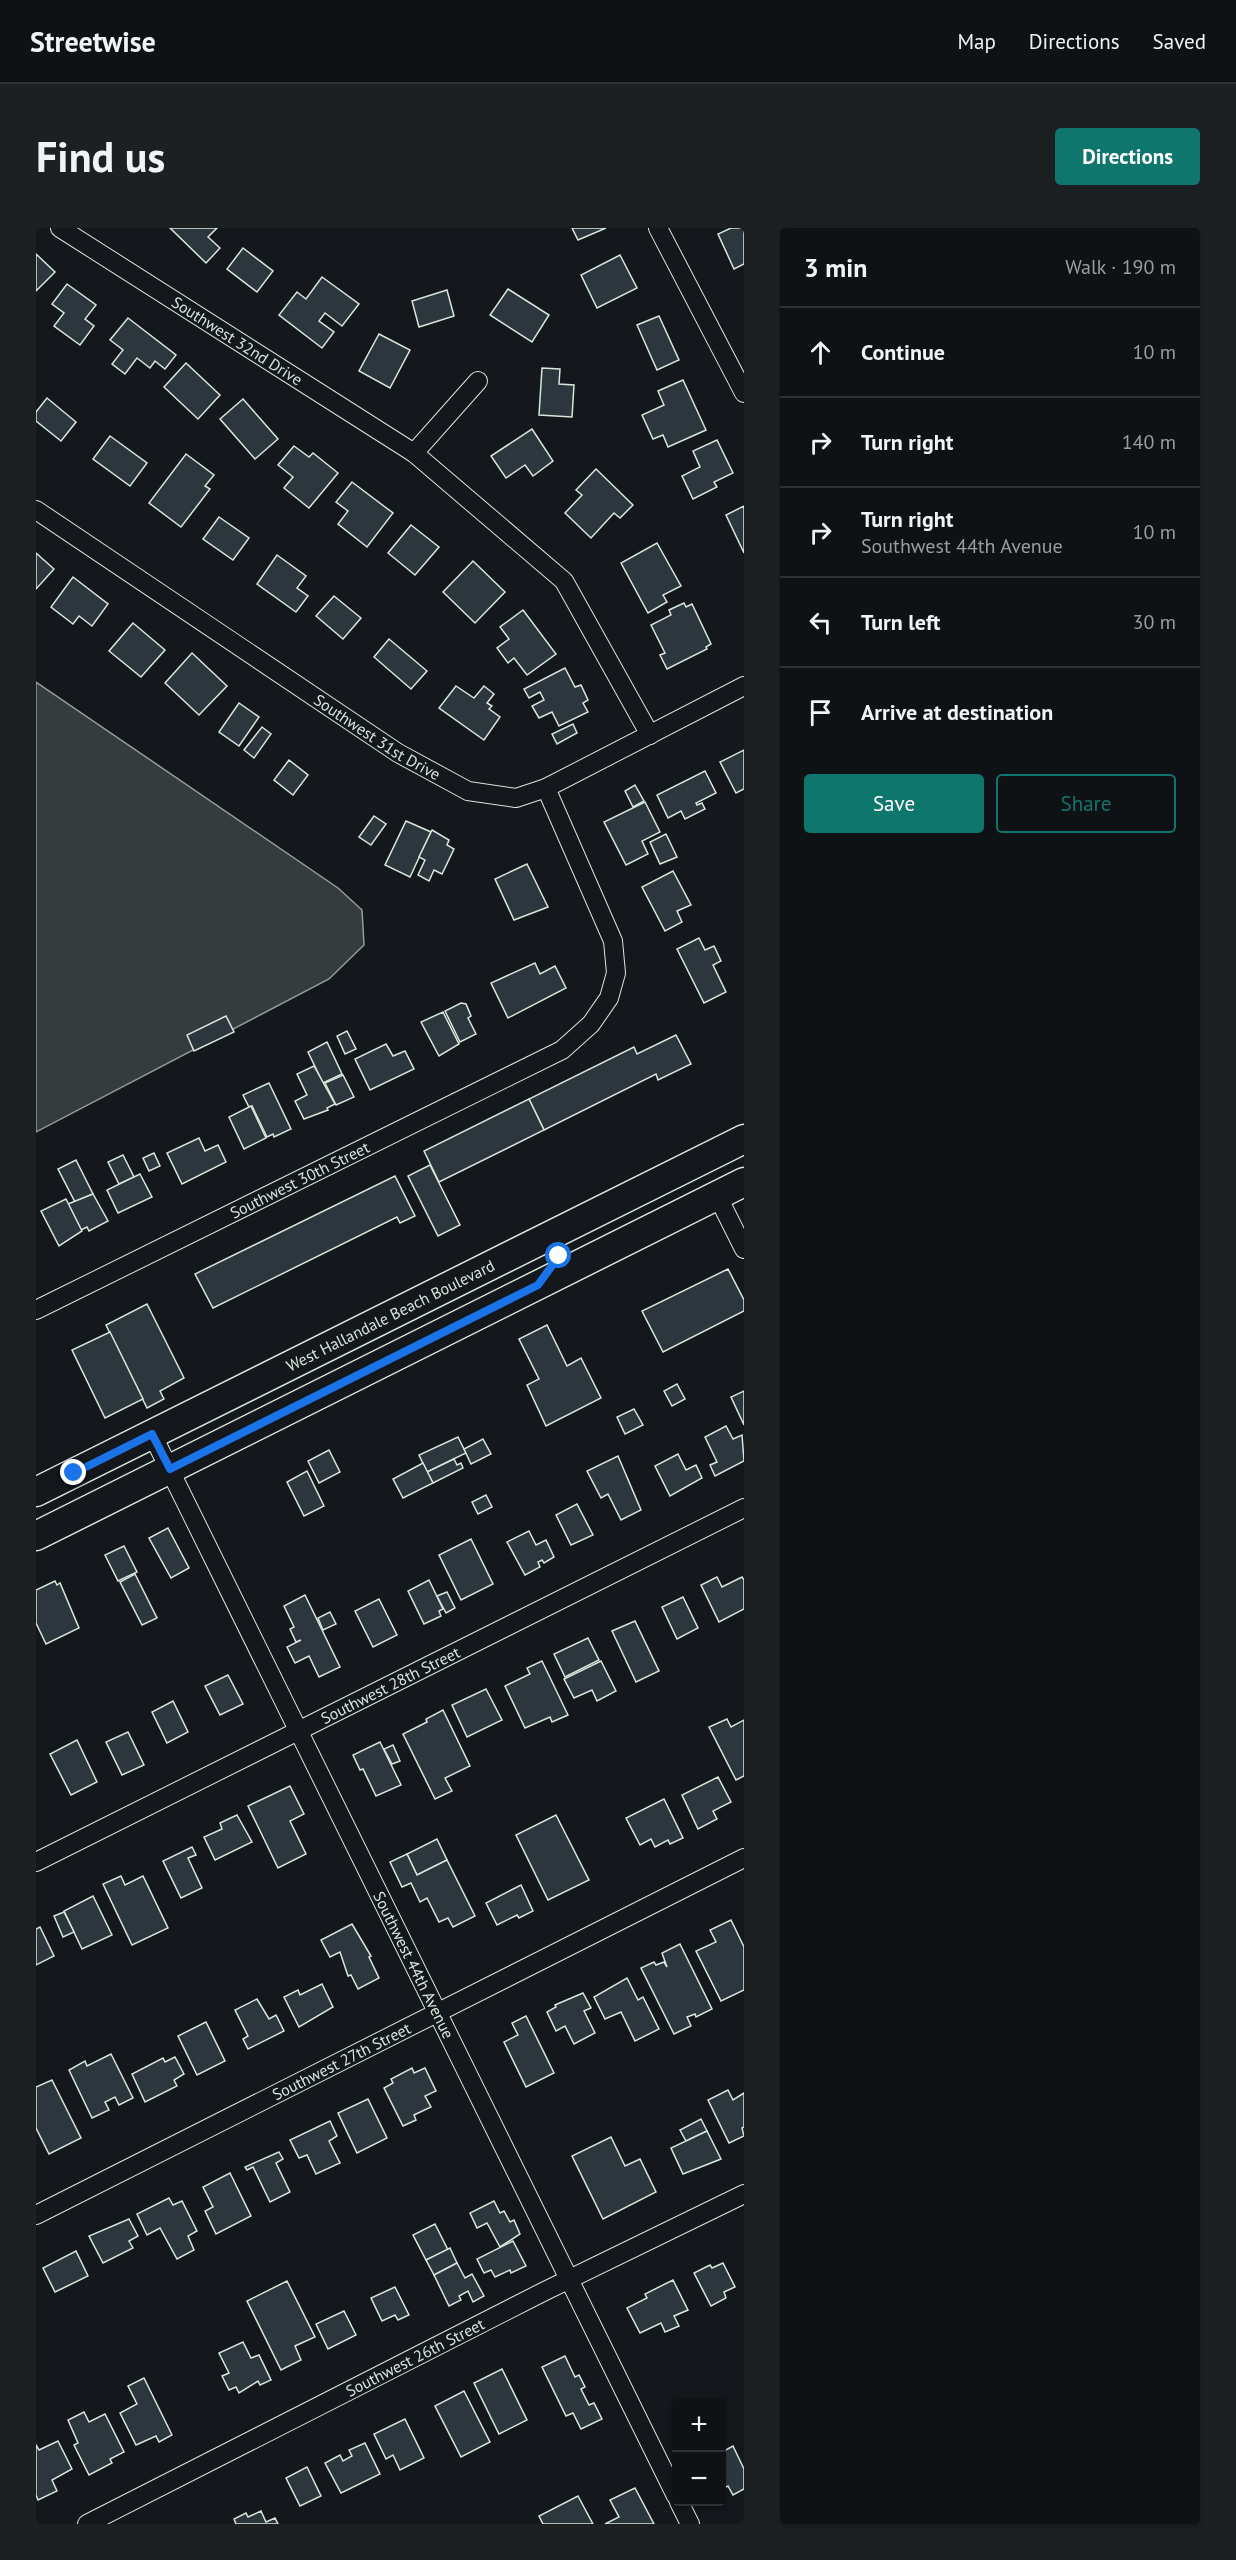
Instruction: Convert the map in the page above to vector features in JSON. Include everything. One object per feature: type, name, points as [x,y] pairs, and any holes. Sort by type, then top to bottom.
[{"type":"main road","name":"West Hallandale Beach Boulevard","points":[[36,1492],[744,1139]]},
{"type":"main road","points":[[717,1195],[744,1162]]},
{"type":"main road","points":[[538,1285],[559,1256],[677,1197],[695,1163]]},
{"type":"main road","points":[[36,1536],[744,1182]]},
{"type":"street","name":"Southwest 32nd Drive","points":[[60,228],[414,453],[564,581],[650,735]]},
{"type":"street","points":[[658,228],[744,393]]},
{"type":"street","points":[[414,453],[478,381]]},
{"type":"street","name":"Southwest 31st Drive","points":[[36,510],[398,753],[468,790],[516,798],[546,788],[744,686]]},
{"type":"street","name":"Southwest 30th Street","points":[[36,1310],[562,1050],[591,1024],[609,998],[616,974],[613,941],[546,788]]},
{"type":"street","points":[[717,1195],[744,1249]]},
{"type":"street","name":"Southwest 44th Avenue","points":[[152,1434],[672,2488]]},
{"type":"street","name":"Southwest 28th Street","points":[[36,1862],[744,1508]]},
{"type":"street","name":"Southwest 27th Street","points":[[36,2215],[744,1858]]},
{"type":"street","name":"Southwest 26th Street","points":[[87,2524],[569,2279],[744,2194]]},
{"type":"street","points":[[681,2506],[690,2524]]},
{"type":"shaded area","points":[[36,682],[338,888],[362,910],[364,945],[329,979],[36,1132]]},
{"type":"building","points":[[170,228],[217,228],[208,237],[220,248],[206,263]]},
{"type":"building","points":[[572,228],[606,228],[578,240]]},
{"type":"building","points":[[731,228],[744,228],[744,264],[734,269],[718,234]]},
{"type":"building","points":[[243,248],[273,271],[257,292],[227,269]]},
{"type":"building","points":[[36,254],[55,272],[36,291]]},
{"type":"building","points":[[620,255],[637,288],[597,308],[581,275]]},
{"type":"building","points":[[322,277],[359,304],[342,326],[325,313],[319,321],[334,332],[322,348],[279,315],[297,292],[306,299]]},
{"type":"building","points":[[67,284],[96,305],[85,319],[94,326],[80,345],[54,326],[64,313],[52,304]]},
{"type":"building","points":[[508,289],[549,315],[532,342],[490,315]]},
{"type":"building","points":[[447,290],[454,316],[419,327],[412,301]]},
{"type":"building","points":[[659,316],[679,360],[657,370],[637,325]]},
{"type":"building","points":[[128,318],[176,355],[165,369],[155,361],[150,368],[137,358],[125,374],[112,364],[123,350],[110,340]]},
{"type":"building","points":[[379,334],[410,350],[390,388],[359,371]]},
{"type":"building","points":[[186,363],[220,395],[198,419],[164,387]]},
{"type":"building","points":[[542,368],[560,369],[559,384],[574,385],[572,417],[539,415]]},
{"type":"building","points":[[683,380],[706,430],[668,447],[663,435],[653,439],[642,415],[664,405],[658,391]]},
{"type":"building","points":[[47,398],[76,422],[61,441],[36,421],[36,412]]},
{"type":"building","points":[[243,399],[278,439],[255,459],[220,419]]},
{"type":"building","points":[[532,429],[553,461],[533,476],[525,465],[506,478],[491,456]]},
{"type":"building","points":[[110,436],[147,463],[130,486],[93,459]]},
{"type":"building","points":[[717,440],[733,473],[714,482],[717,487],[693,499],[682,476],[700,467],[693,451]]},
{"type":"building","points":[[294,446],[309,457],[313,453],[338,473],[309,508],[284,488],[293,477],[278,465]]},
{"type":"building","points":[[186,454],[214,475],[205,486],[210,489],[181,527],[149,503]]},
{"type":"building","points":[[596,469],[633,505],[620,518],[614,513],[591,538],[565,513],[582,495],[576,490]]},
{"type":"building","points":[[352,482],[393,513],[367,547],[338,524],[348,511],[336,502]]},
{"type":"building","points":[[744,506],[744,553],[726,515]]},
{"type":"building","points":[[219,517],[249,538],[233,560],[203,539]]},
{"type":"building","points":[[411,525],[439,547],[415,575],[388,553]]},
{"type":"building","points":[[657,543],[681,586],[663,595],[667,602],[648,613],[621,563]]},
{"type":"building","points":[[36,553],[54,569],[36,589]]},
{"type":"building","points":[[277,555],[306,576],[297,588],[308,596],[296,612],[257,584]]},
{"type":"building","points":[[473,561],[505,592],[475,623],[443,592]]},
{"type":"building","points":[[73,577],[108,604],[92,626],[79,616],[73,624],[51,607]]},
{"type":"building","points":[[334,596],[361,618],[343,639],[316,616]]},
{"type":"building","points":[[684,603],[686,607],[692,604],[711,644],[706,647],[707,649],[667,669],[660,655],[665,653],[651,625],[671,615],[669,610]]},
{"type":"building","points":[[523,610],[556,654],[527,675],[514,658],[508,663],[497,648],[509,639],[500,627]]},
{"type":"building","points":[[133,623],[165,650],[141,677],[109,651]]},
{"type":"building","points":[[389,639],[427,671],[411,689],[374,657]]},
{"type":"building","points":[[192,653],[227,686],[199,715],[165,683]]},
{"type":"building","points":[[565,668],[575,687],[581,685],[588,700],[583,703],[588,712],[559,726],[552,712],[539,718],[532,706],[544,700],[540,692],[529,698],[524,689]]},
{"type":"building","points":[[456,686],[474,698],[484,686],[494,694],[487,703],[492,706],[489,709],[500,717],[484,740],[439,708]]},
{"type":"building","points":[[239,703],[259,717],[239,746],[219,732]]},
{"type":"building","points":[[573,724],[577,733],[557,744],[552,734]]},
{"type":"building","points":[[262,727],[271,734],[254,758],[244,750]]},
{"type":"building","points":[[744,750],[744,789],[736,793],[720,762]]},
{"type":"building","points":[[289,760],[308,775],[293,795],[274,780]]},
{"type":"building","points":[[705,771],[716,793],[696,803],[697,805],[702,803],[705,809],[685,819],[681,811],[668,818],[657,795]]},
{"type":"building","points":[[635,785],[644,801],[633,807],[625,791]]},
{"type":"building","points":[[645,802],[660,832],[642,841],[648,854],[626,865],[604,822]]},
{"type":"building","points":[[374,816],[386,824],[371,845],[359,837]]},
{"type":"building","points":[[406,821],[431,832],[410,877],[385,865]]},
{"type":"building","points":[[432,830],[449,840],[447,845],[454,849],[442,874],[434,870],[429,881],[418,875],[425,860],[419,857]]},
{"type":"building","points":[[666,834],[677,857],[660,864],[650,842]]},
{"type":"building","points":[[527,864],[548,907],[514,920],[495,879]]},
{"type":"building","points":[[673,871],[691,905],[677,911],[682,922],[665,931],[642,887]]},
{"type":"building","points":[[699,938],[705,950],[714,946],[721,961],[713,965],[726,992],[704,1003],[677,949]]},
{"type":"building","points":[[535,963],[540,974],[555,966],[566,988],[508,1018],[491,983]]},
{"type":"building","points":[[461,1003],[466,1004],[471,1016],[468,1018],[476,1034],[460,1042],[445,1011]]},
{"type":"building","points":[[443,1012],[459,1044],[439,1056],[421,1022]]},
{"type":"building","points":[[226,1016],[234,1032],[194,1051],[187,1035]]},
{"type":"building","points":[[347,1031],[356,1049],[345,1054],[337,1036]]},
{"type":"building","points":[[676,1035],[691,1064],[658,1080],[656,1074],[544,1130],[529,1099],[634,1047],[637,1054]]},
{"type":"building","points":[[327,1042],[342,1074],[323,1083],[308,1052]]},
{"type":"building","points":[[386,1044],[393,1056],[405,1051],[414,1069],[370,1090],[355,1059]]},
{"type":"building","points":[[314,1066],[335,1104],[327,1108],[328,1110],[304,1119],[295,1101],[307,1095],[297,1074]]},
{"type":"building","points":[[343,1075],[354,1097],[336,1105],[325,1083]]},
{"type":"building","points":[[269,1083],[291,1129],[274,1137],[273,1134],[267,1137],[252,1106],[249,1107],[243,1095]]},
{"type":"building","points":[[529,1099],[544,1130],[439,1182],[424,1151]]},
{"type":"building","points":[[251,1106],[266,1138],[244,1149],[229,1117]]},
{"type":"building","points":[[199,1138],[205,1151],[218,1145],[226,1162],[182,1184],[167,1153]]},
{"type":"building","points":[[154,1153],[160,1166],[149,1171],[143,1158]]},
{"type":"building","points":[[123,1155],[134,1177],[119,1184],[108,1162]]},
{"type":"building","points":[[76,1160],[93,1194],[75,1202],[58,1169]]},
{"type":"building","points":[[430,1165],[460,1225],[438,1236],[408,1176]]},
{"type":"building","points":[[140,1174],[152,1197],[118,1213],[107,1190]]},
{"type":"building","points":[[395,1176],[415,1216],[400,1223],[397,1217],[213,1308],[195,1274]]},
{"type":"building","points":[[93,1194],[108,1221],[89,1231],[87,1227],[81,1230],[68,1204]]},
{"type":"building","points":[[66,1199],[82,1231],[59,1246],[41,1211]]},
{"type":"building","points":[[728,1269],[744,1300],[744,1311],[663,1352],[642,1311]]},
{"type":"building","points":[[147,1304],[184,1378],[160,1391],[164,1399],[147,1408],[106,1325]]},
{"type":"building","points":[[547,1325],[567,1366],[581,1358],[601,1398],[546,1426],[527,1385],[539,1379],[519,1339]]},
{"type":"building","points":[[110,1332],[143,1399],[105,1418],[72,1350]]},
{"type":"building","points":[[677,1384],[685,1399],[672,1406],[664,1391]]},
{"type":"building","points":[[744,1391],[744,1425],[731,1397]]},
{"type":"building","points":[[634,1409],[643,1425],[625,1434],[617,1417]]},
{"type":"building","points":[[726,1426],[733,1439],[742,1435],[744,1461],[715,1476],[710,1465],[717,1462],[705,1437]]},
{"type":"building","points":[[458,1437],[466,1453],[427,1472],[419,1455]]},
{"type":"building","points":[[483,1439],[491,1454],[471,1464],[464,1449]]},
{"type":"building","points":[[329,1450],[340,1472],[319,1483],[308,1461]]},
{"type":"building","points":[[678,1454],[686,1470],[696,1465],[702,1478],[670,1496],[655,1466]]},
{"type":"building","points":[[618,1456],[641,1510],[621,1520],[608,1494],[601,1498],[587,1471]]},
{"type":"building","points":[[454,1459],[457,1465],[461,1463],[463,1468],[433,1483],[427,1472]]},
{"type":"building","points":[[423,1463],[433,1483],[403,1498],[393,1479]]},
{"type":"building","points":[[307,1471],[324,1506],[304,1516],[287,1482]]},
{"type":"building","points":[[486,1495],[492,1507],[478,1514],[472,1502]]},
{"type":"building","points":[[577,1504],[593,1535],[571,1545],[556,1515]]},
{"type":"building","points":[[168,1528],[189,1568],[171,1578],[149,1538]]},
{"type":"building","points":[[529,1531],[536,1545],[546,1540],[554,1557],[544,1563],[542,1560],[538,1562],[540,1567],[525,1575],[507,1542]]},
{"type":"building","points":[[471,1539],[493,1584],[461,1600],[439,1555]]},
{"type":"building","points":[[124,1546],[137,1572],[118,1581],[105,1555]]},
{"type":"building","points":[[135,1574],[157,1618],[142,1625],[120,1582]]},
{"type":"building","points":[[717,1577],[722,1587],[742,1577],[744,1580],[744,1609],[719,1622],[701,1585]]},
{"type":"building","points":[[429,1580],[443,1609],[439,1611],[441,1616],[424,1624],[408,1591]]},
{"type":"building","points":[[55,1581],[57,1585],[60,1583],[79,1628],[46,1644],[36,1623],[36,1590]]},
{"type":"building","points":[[447,1592],[455,1608],[446,1613],[437,1596]]},
{"type":"building","points":[[305,1595],[340,1667],[319,1677],[309,1656],[295,1663],[287,1647],[301,1640],[296,1642],[290,1629],[294,1627],[284,1606]]},
{"type":"building","points":[[683,1597],[698,1628],[677,1639],[662,1607]]},
{"type":"building","points":[[379,1599],[397,1635],[373,1647],[355,1611]]},
{"type":"building","points":[[330,1612],[336,1624],[323,1630],[318,1618]]},
{"type":"building","points":[[635,1621],[659,1671],[636,1682],[612,1631]]},
{"type":"building","points":[[588,1638],[599,1660],[565,1677],[554,1654]]},
{"type":"building","points":[[542,1661],[568,1715],[552,1722],[550,1717],[525,1728],[505,1686],[530,1674],[527,1668]]},
{"type":"building","points":[[601,1661],[616,1691],[597,1701],[592,1690],[574,1698],[564,1679]]},
{"type":"building","points":[[228,1675],[243,1704],[220,1715],[205,1686]]},
{"type":"building","points":[[486,1689],[502,1720],[467,1737],[452,1705]]},
{"type":"building","points":[[173,1701],[188,1732],[167,1743],[152,1712]]},
{"type":"building","points":[[443,1710],[470,1766],[445,1778],[452,1791],[435,1799],[403,1734],[427,1722],[426,1719]]},
{"type":"building","points":[[727,1719],[731,1727],[744,1720],[744,1776],[736,1780],[709,1727]]},
{"type":"building","points":[[128,1732],[144,1765],[122,1775],[106,1742]]},
{"type":"building","points":[[77,1740],[97,1782],[71,1795],[50,1754]]},
{"type":"building","points":[[380,1742],[401,1785],[376,1796],[363,1769],[360,1770],[353,1755]]},
{"type":"building","points":[[393,1745],[400,1761],[392,1764],[384,1749]]},
{"type":"building","points":[[718,1777],[731,1802],[713,1811],[717,1819],[698,1829],[682,1795]]},
{"type":"building","points":[[290,1786],[304,1814],[290,1821],[306,1854],[278,1868],[248,1806]]},
{"type":"building","points":[[664,1799],[683,1838],[670,1844],[668,1840],[655,1847],[651,1839],[640,1845],[626,1818]]},
{"type":"building","points":[[237,1815],[252,1842],[215,1860],[204,1837],[222,1829],[220,1823]]},
{"type":"building","points":[[556,1815],[589,1880],[548,1900],[516,1835]]},
{"type":"building","points":[[437,1839],[447,1860],[417,1875],[407,1854]]},
{"type":"building","points":[[192,1847],[196,1855],[188,1858],[202,1888],[181,1898],[163,1861]]},
{"type":"building","points":[[407,1854],[417,1875],[447,1860],[475,1916],[453,1927],[448,1918],[439,1922],[427,1898],[420,1902],[411,1883],[402,1887],[390,1862]]},
{"type":"building","points":[[121,1876],[125,1885],[143,1876],[168,1928],[132,1945],[103,1884]]},
{"type":"building","points":[[521,1885],[533,1911],[519,1918],[517,1915],[497,1925],[486,1903]]},
{"type":"building","points":[[93,1896],[112,1935],[82,1949],[64,1911]]},
{"type":"building","points":[[64,1912],[74,1932],[63,1937],[54,1916]]},
{"type":"building","points":[[731,1920],[744,1947],[744,1990],[721,2001],[696,1951],[716,1942],[710,1930]]},
{"type":"building","points":[[352,1924],[371,1956],[369,1957],[379,1978],[358,1989],[351,1975],[348,1976],[340,1952],[330,1957],[321,1940]]},
{"type":"building","points":[[40,1927],[54,1956],[36,1965],[36,1929]]},
{"type":"building","points":[[680,1944],[712,2009],[696,2017],[695,2014],[687,2017],[691,2026],[674,2034],[641,1968],[654,1962],[656,1965],[664,1962],[667,1967],[662,1953]]},
{"type":"building","points":[[627,1978],[638,2000],[643,1997],[659,2029],[635,2041],[621,2012],[605,2019],[594,1997]]},
{"type":"building","points":[[322,1984],[333,2007],[299,2027],[284,1997],[298,1990],[300,1995]]},
{"type":"building","points":[[583,1993],[591,2008],[584,2011],[595,2033],[574,2044],[565,2026],[556,2031],[547,2012],[556,2007],[555,2005]]},
{"type":"building","points":[[257,1999],[269,2019],[276,2015],[284,2031],[248,2049],[243,2039],[248,2036],[235,2010]]},
{"type":"building","points":[[526,2016],[554,2073],[526,2087],[504,2042],[518,2035],[512,2023]]},
{"type":"building","points":[[206,2022],[225,2061],[197,2075],[178,2036]]},
{"type":"building","points":[[111,2054],[133,2098],[119,2105],[115,2097],[105,2102],[109,2110],[92,2118],[69,2070],[85,2061],[87,2066]]},
{"type":"building","points":[[175,2057],[184,2074],[174,2080],[177,2086],[145,2102],[132,2074],[163,2058],[165,2062]]},
{"type":"building","points":[[412,2068],[414,2073],[425,2068],[436,2091],[425,2096],[431,2107],[414,2115],[416,2120],[403,2126],[384,2088],[393,2083],[391,2079]]},
{"type":"building","points":[[52,2080],[81,2138],[49,2154],[36,2128],[36,2087]]},
{"type":"building","points":[[728,2090],[733,2100],[744,2093],[744,2127],[742,2128],[744,2136],[729,2143],[708,2100]]},
{"type":"building","points":[[368,2099],[387,2138],[357,2153],[338,2113]]},
{"type":"building","points":[[701,2119],[707,2131],[686,2141],[680,2130]]},
{"type":"building","points":[[330,2121],[337,2136],[329,2141],[340,2163],[316,2174],[307,2155],[299,2158],[290,2140]]},
{"type":"building","points":[[707,2131],[721,2159],[683,2174],[671,2148]]},
{"type":"building","points":[[611,2137],[625,2166],[640,2159],[656,2192],[603,2219],[572,2156]]},
{"type":"building","points":[[279,2152],[283,2159],[276,2163],[290,2192],[270,2202],[253,2167],[247,2170],[245,2167]]},
{"type":"building","points":[[230,2173],[251,2216],[216,2234],[205,2211],[213,2207],[203,2187]]},
{"type":"building","points":[[169,2198],[173,2205],[182,2201],[197,2231],[188,2236],[194,2250],[177,2259],[160,2228],[147,2235],[137,2214]]},
{"type":"building","points":[[494,2201],[500,2213],[504,2211],[510,2222],[514,2220],[520,2234],[500,2247],[487,2223],[477,2228],[470,2213]]},
{"type":"building","points":[[129,2219],[138,2236],[129,2241],[133,2248],[103,2263],[89,2236]]},
{"type":"building","points":[[435,2224],[448,2250],[426,2260],[413,2235]]},
{"type":"building","points":[[513,2241],[526,2266],[495,2277],[491,2270],[484,2273],[477,2259]]},
{"type":"building","points":[[450,2248],[457,2263],[434,2275],[426,2260]]},
{"type":"building","points":[[76,2251],[88,2276],[55,2292],[43,2268]]},
{"type":"building","points":[[457,2263],[465,2278],[472,2274],[484,2296],[473,2302],[468,2291],[459,2296],[461,2300],[449,2306],[434,2275]]},
{"type":"building","points":[[723,2263],[735,2287],[724,2292],[726,2298],[711,2306],[694,2273],[710,2265],[712,2268]]},
{"type":"building","points":[[673,2280],[688,2310],[674,2316],[679,2326],[665,2332],[661,2323],[640,2333],[627,2308],[647,2298],[645,2294]]},
{"type":"building","points":[[287,2281],[315,2337],[295,2346],[301,2360],[281,2370],[247,2301]]},
{"type":"building","points":[[395,2287],[409,2315],[398,2320],[395,2315],[382,2321],[371,2298]]},
{"type":"building","points":[[344,2311],[356,2335],[328,2349],[316,2324]]},
{"type":"building","points":[[243,2342],[251,2358],[259,2355],[271,2380],[260,2385],[258,2381],[239,2393],[236,2387],[229,2390],[222,2376],[229,2373],[219,2353]]},
{"type":"building","points":[[565,2356],[575,2377],[579,2375],[585,2387],[581,2389],[589,2405],[594,2403],[602,2419],[581,2429],[573,2413],[566,2416],[542,2367]]},
{"type":"building","points":[[502,2369],[527,2420],[499,2434],[474,2383]]},
{"type":"building","points":[[144,2378],[172,2435],[159,2442],[156,2436],[136,2445],[120,2413],[137,2404],[128,2386]]},
{"type":"building","points":[[464,2391],[490,2442],[461,2457],[435,2406]]},
{"type":"building","points":[[84,2412],[89,2422],[105,2414],[124,2452],[110,2459],[112,2463],[89,2475],[74,2445],[78,2443],[68,2420]]},
{"type":"building","points":[[405,2419],[424,2458],[400,2470],[393,2455],[386,2459],[374,2434]]},
{"type":"building","points":[[58,2441],[72,2469],[52,2480],[57,2491],[38,2500],[36,2495],[36,2445],[39,2450]]},
{"type":"building","points":[[365,2443],[380,2474],[341,2493],[325,2463],[340,2455],[343,2461],[352,2456],[349,2450]]},
{"type":"building","points":[[733,2446],[744,2469],[744,2489],[733,2495],[728,2486],[726,2487],[726,2450]]},
{"type":"building","points":[[307,2467],[321,2496],[300,2506],[286,2478]]},
{"type":"building","points":[[635,2488],[654,2524],[605,2524],[619,2517],[610,2500]]},
{"type":"building","points":[[578,2496],[593,2524],[543,2524],[539,2516]]},
{"type":"building","points":[[261,2511],[266,2522],[275,2518],[278,2524],[236,2524],[234,2519],[246,2513],[248,2517]]},
{"type":"route","points":[[74,1473],[152,1434],[170,1469],[538,1285],[559,1256]]}]
